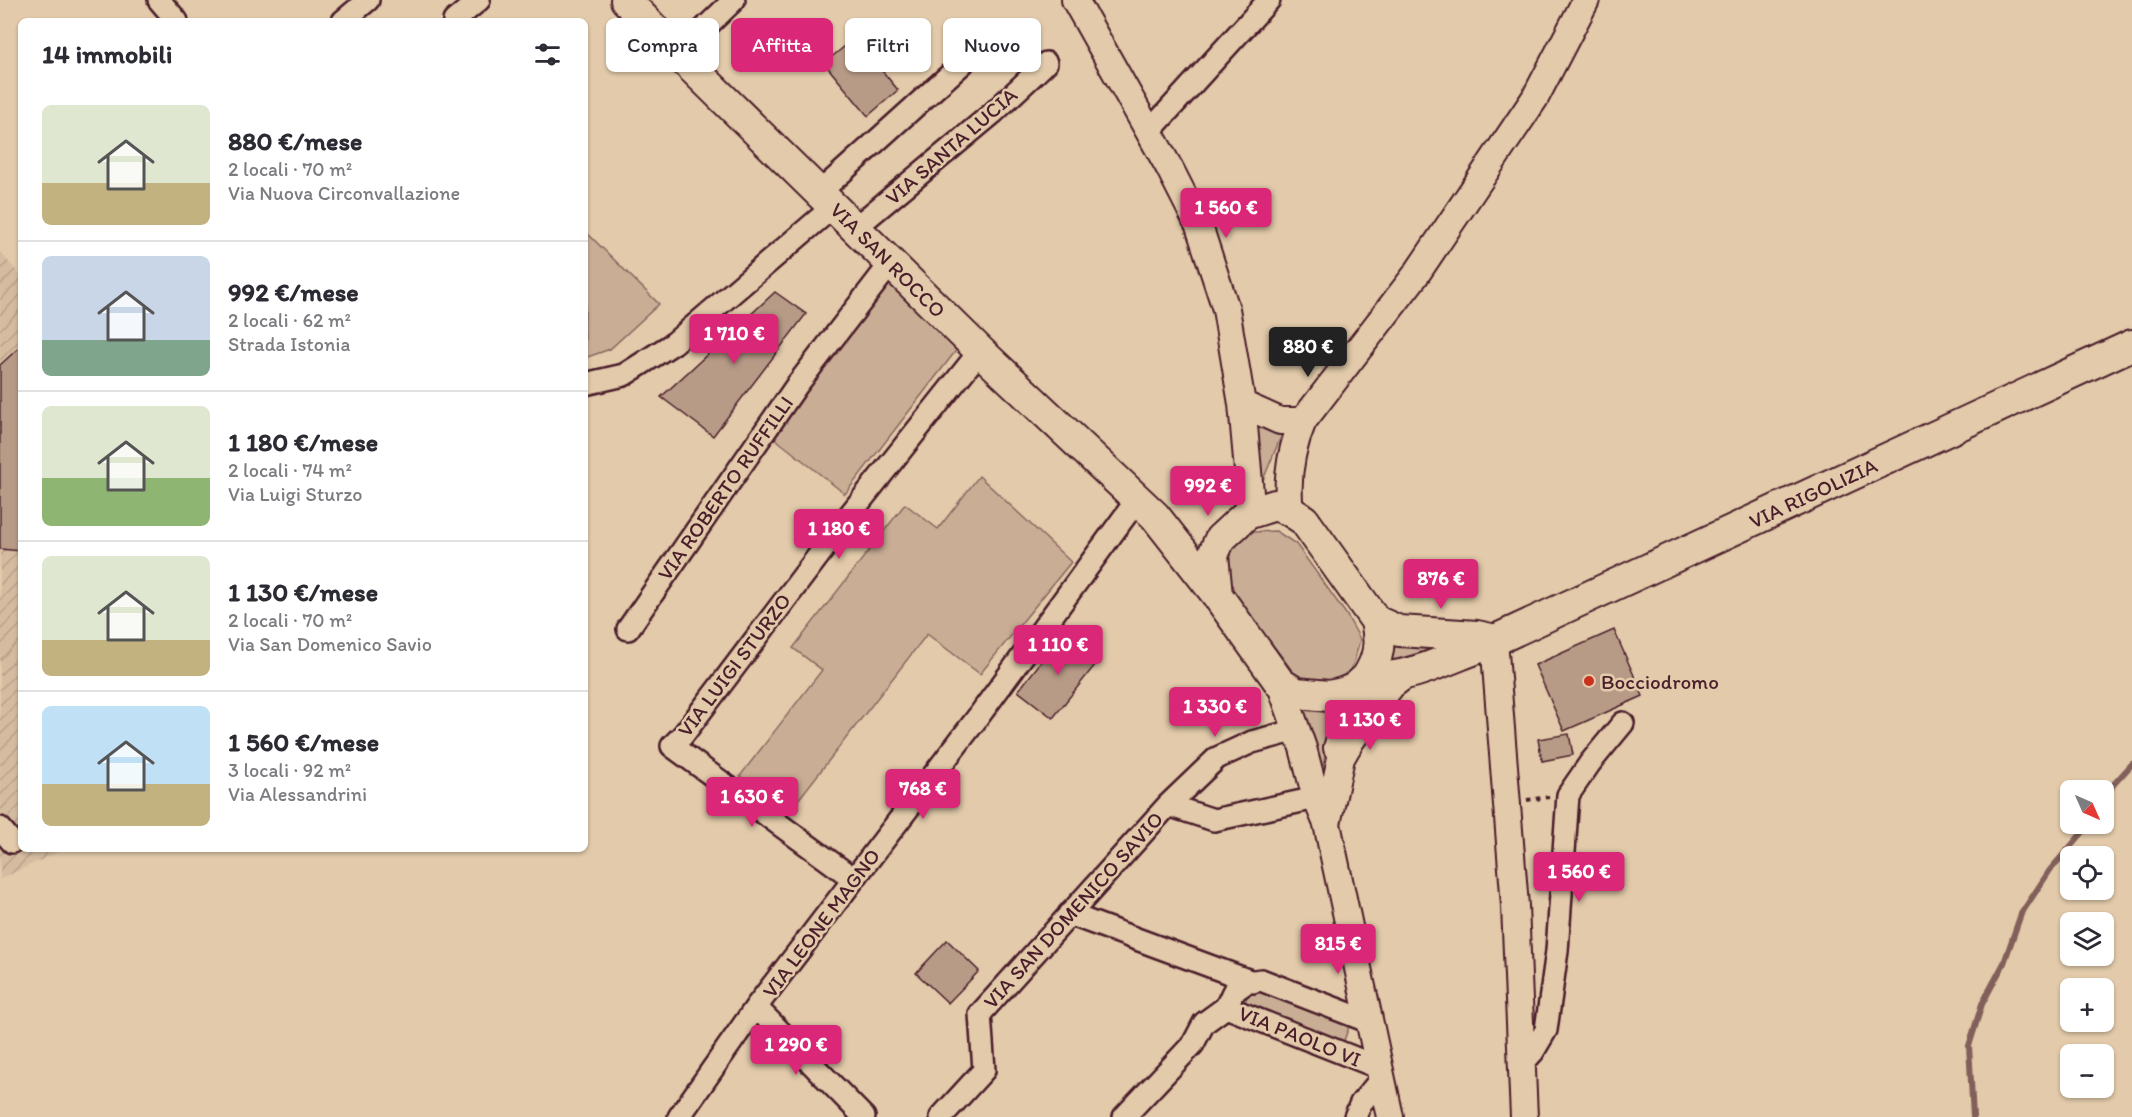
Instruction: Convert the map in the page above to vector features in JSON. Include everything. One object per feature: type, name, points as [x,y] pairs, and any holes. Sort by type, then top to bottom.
[{"type":"main road","name":"VIA SAN ROCCO","points":[[626,0],[643,18]]},
{"type":"main road","name":"VIA SAN ROCCO","points":[[696,72],[980,351],[1146,508]]},
{"type":"main road","name":"VIA RIGOLIZIA","points":[[1361,682],[1408,673],[1480,647],[2132,345]]},
{"type":"main road","points":[[1146,508],[1217,595],[1280,683],[1296,693],[1329,696],[1343,693],[1361,682],[1375,665],[1379,652],[1376,621],[1304,520],[1290,511],[1275,505],[1247,514],[1220,539],[1213,555],[1217,595]]},
{"type":"main road","points":[[1146,508],[1191,533],[1220,539]]},
{"type":"main road","points":[[1376,621],[1399,631],[1477,636],[1494,640]]},
{"type":"street","points":[[159,0],[174,18]]},
{"type":"street","points":[[347,18],[368,0]]},
{"type":"street","points":[[458,18],[479,0]]},
{"type":"street","points":[[715,18],[734,0]]},
{"type":"street","points":[[1075,0],[1199,226],[1226,309],[1242,404],[1250,493],[1247,514]]},
{"type":"street","points":[[1148,133],[1269,0]]},
{"type":"street","points":[[1290,511],[1288,485],[1292,459],[1303,421],[1415,276],[1535,98],[1586,0]]},
{"type":"street","name":"VIA SANTA LUCIA","points":[[855,228],[993,113],[1046,63]]},
{"type":"street","points":[[588,383],[624,375],[674,343],[827,199],[954,72]]},
{"type":"street","name":"VIA ROBERTO RUFFILLI","points":[[628,629],[797,385],[891,263]]},
{"type":"street","name":"VIA LUIGI STURZO","points":[[854,879],[672,746],[683,735],[846,518],[980,351]]},
{"type":"street","points":[[1242,404],[1281,421],[1303,421]]},
{"type":"street","name":"VIA LEONE MAGNO","points":[[680,1117],[756,1007],[978,717],[1128,512],[1146,508]]},
{"type":"street","points":[[1494,640],[1515,906],[1524,1117]]},
{"type":"street","points":[[1327,824],[1341,758],[1352,739],[1391,686],[1408,673]]},
{"type":"street","points":[[1337,772],[1337,746],[1361,682]]},
{"type":"street","points":[[1280,683],[1297,730],[1316,798],[1327,824],[1390,1117]]},
{"type":"street","points":[[1522,1064],[1533,1052],[1546,1029],[1557,951],[1568,795],[1590,763],[1623,723]]},
{"type":"street","points":[[1168,805],[1218,758],[1252,742],[1297,730]]},
{"type":"street","name":"VIA SAN DOMENICO SAVIO","points":[[941,1117],[984,1070],[980,1014],[1168,805],[1214,820],[1316,798]]},
{"type":"street","name":"VIA PAOLO VI","points":[[1069,914],[1253,981],[1261,980],[1370,1022]]},
{"type":"street","points":[[1226,1007],[1233,992],[1247,982],[1253,981]]},
{"type":"street","points":[[756,1007],[864,1117]]},
{"type":"street","name":"VIA PAOLO VI","points":[[1125,1117],[1192,1044],[1204,1023],[1226,1007],[1381,1073]]},
{"type":"street","points":[[1355,1117],[1361,1103],[1381,1073]]},
{"type":"path","points":[[1507,803],[1568,795]]},
{"type":"shaded area","points":[[588,234],[659,304],[610,349],[588,357]]},
{"type":"shaded area","points":[[0,252],[18,273],[18,852],[58,852],[0,879]]},
{"type":"shaded area","points":[[889,281],[958,348],[845,494],[768,433]]},
{"type":"shaded area","points":[[1250,419],[1284,429],[1263,480]]},
{"type":"shaded area","points":[[979,476],[1071,562],[980,674],[927,634],[788,813],[740,776],[822,670],[793,648],[905,504],[938,529]]},
{"type":"shaded area","points":[[1276,531],[1296,544],[1346,614],[1360,639],[1352,667],[1343,676],[1314,684],[1294,673],[1229,587],[1225,565],[1234,544],[1253,532]]},
{"type":"shaded area","points":[[1385,634],[1449,644],[1381,664]]},
{"type":"shaded area","points":[[1295,705],[1337,705],[1320,778]]},
{"type":"shaded area","points":[[1253,982],[1351,1021],[1341,1049],[1243,1007]]},
{"type":"building","points":[[845,46],[845,72],[883,72],[898,90],[868,116],[831,72],[833,56]]},
{"type":"building","points":[[775,292],[806,314],[713,436],[661,397]]},
{"type":"building","points":[[18,349],[18,551],[0,549],[0,365]]},
{"type":"building","name":"Bocciodromo","points":[[1614,630],[1643,696],[1564,731],[1535,665]]},
{"type":"building","points":[[1064,633],[1099,660],[1053,718],[1018,691]]},
{"type":"building","points":[[1569,734],[1573,755],[1542,761],[1538,739]]},
{"type":"building","points":[[947,940],[979,971],[948,1003],[916,973]]},
{"type":"waterway","points":[[2114,784],[2132,764]]},
{"type":"waterway","points":[[1973,1117],[1969,1046],[1982,1004],[2004,963],[2021,914],[2050,870],[2081,834]]},
{"type":"place","name":"Bocciodromo","points":[[1589,681]]}]
